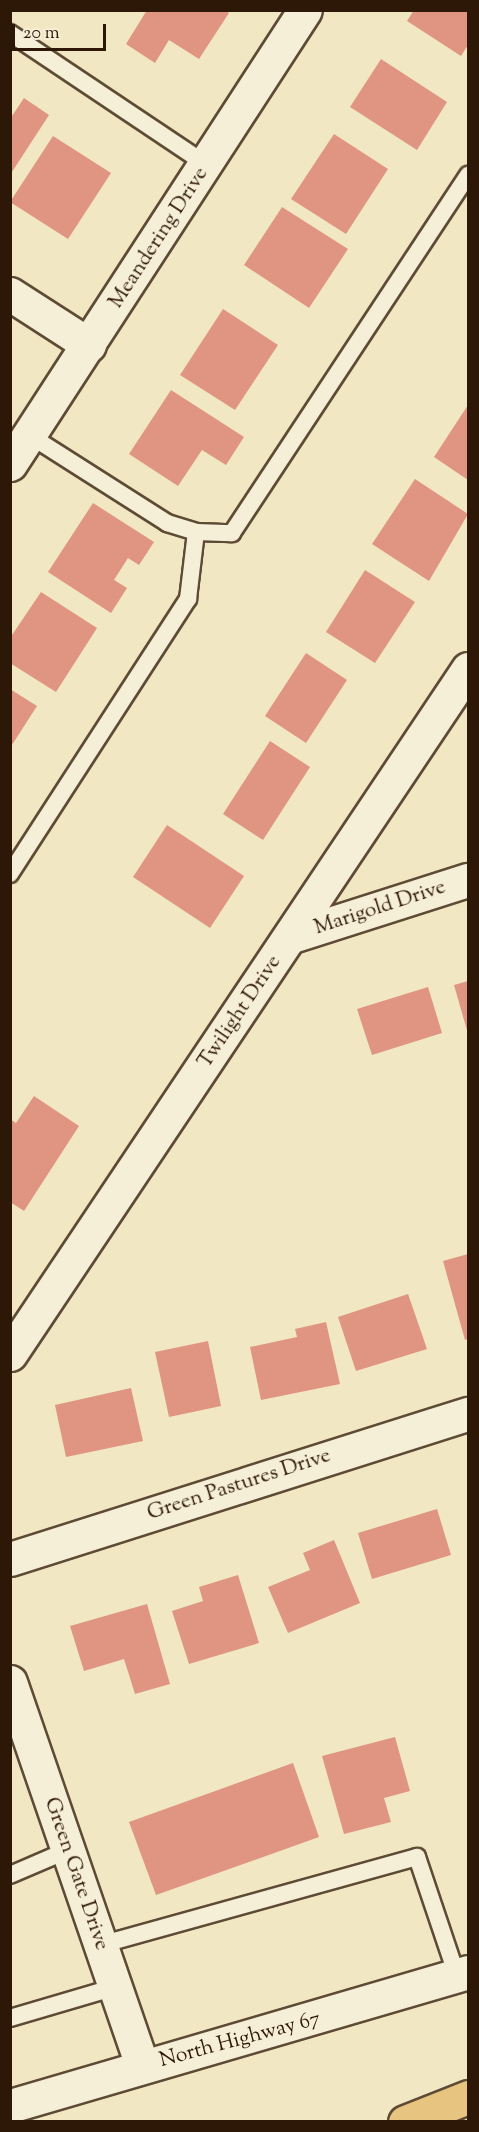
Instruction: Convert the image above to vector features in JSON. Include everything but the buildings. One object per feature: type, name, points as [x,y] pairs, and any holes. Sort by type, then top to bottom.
[{"type":"highway","points":[[405,2121],[468,2097]]},
{"type":"street","name":"Meandering Drive","points":[[10,464],[305,10]]},
{"type":"street","points":[[10,294],[89,345]]},
{"type":"street","name":"Twilight Drive","points":[[10,1354],[292,936],[468,669]]},
{"type":"street","name":"Marigold Drive","points":[[292,936],[468,880]]},
{"type":"street","name":"Green Pastures Drive","points":[[10,1558],[468,1414]]},
{"type":"street","name":"Green Gate Drive","points":[[10,1682],[142,2067]]},
{"type":"street","name":"North Highway 67","points":[[10,2106],[463,1974]]},
{"type":"lane","points":[[10,33],[206,164]]},
{"type":"lane","points":[[29,435],[167,523],[196,532],[232,533],[468,175]]},
{"type":"lane","points":[[10,874],[188,599],[196,532]]},
{"type":"lane","points":[[10,1875],[68,1850]]},
{"type":"lane","points":[[100,1945],[417,1857],[463,1974]]},
{"type":"lane","points":[[11,2017],[115,1987]]}]
